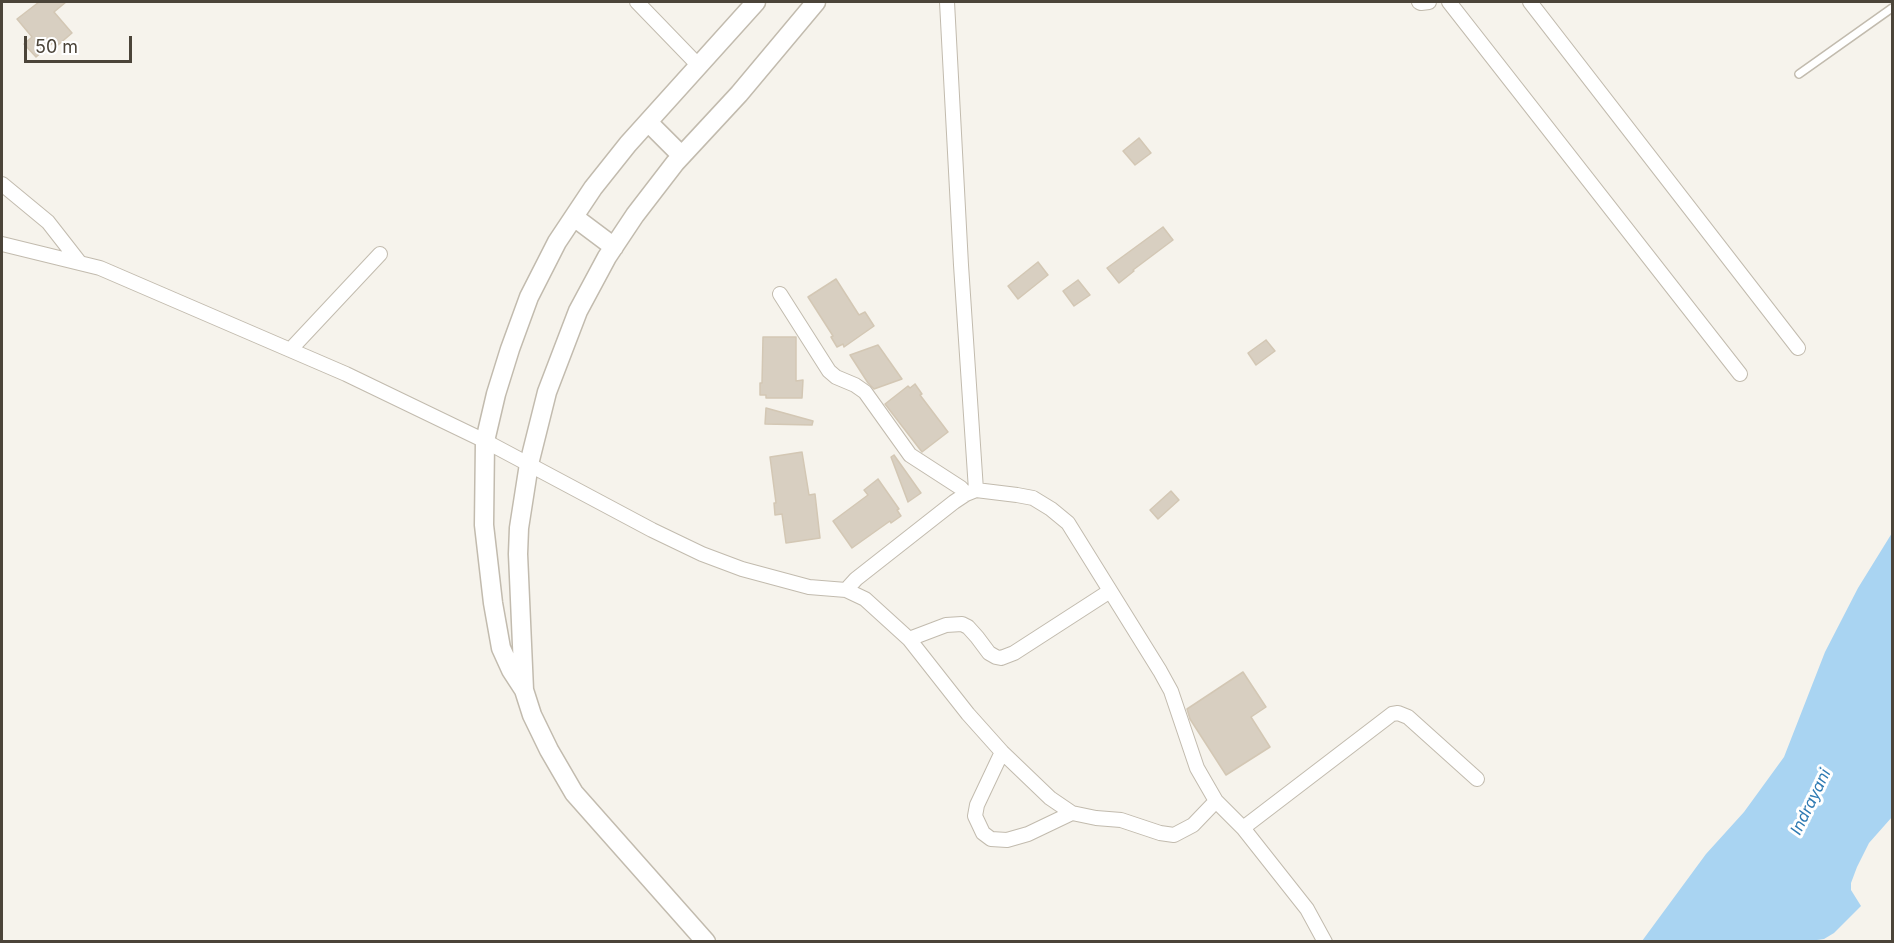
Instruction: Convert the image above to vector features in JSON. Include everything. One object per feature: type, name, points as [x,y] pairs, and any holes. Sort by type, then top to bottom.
[{"type":"street","points":[[637,2],[698,65]]},
{"type":"street","points":[[524,690],[501,648],[484,525],[485,441],[510,349],[529,297],[557,242],[593,188],[648,122],[756,2]]},
{"type":"street","points":[[706,942],[574,793],[531,715],[524,690],[518,554],[519,528],[529,464],[547,392],[578,311],[614,247],[635,214],[681,155],[746,87],[816,2]]},
{"type":"street","points":[[947,2],[971,492]]},
{"type":"street","points":[[1419,2],[1429,2]]},
{"type":"street","points":[[1449,2],[1740,374]]},
{"type":"street","points":[[1530,2],[1798,348]]},
{"type":"street","points":[[648,122],[681,155]]},
{"type":"street","points":[[2,184],[48,222],[80,263]]},
{"type":"street","points":[[574,217],[614,247]]},
{"type":"street","points":[[2,244],[100,268],[346,374],[485,441],[652,530],[702,554],[742,569],[809,587],[846,590],[865,599],[909,639],[968,714],[1002,752],[1050,798],[1072,813],[1121,820],[1160,834],[1174,835],[1192,825],[1216,801]]},
{"type":"street","points":[[291,350],[380,254]]},
{"type":"street","points":[[780,294],[825,366],[836,377],[865,392],[910,455],[961,488],[971,492],[1033,498],[1068,523],[1171,691],[1197,768],[1216,801],[1243,828],[1307,909],[1324,942]]},
{"type":"street","points":[[846,590],[856,579],[954,502],[971,492]]},
{"type":"street","points":[[909,639],[946,625],[962,624],[972,632],[989,653],[1001,658],[1110,591]]},
{"type":"street","points":[[1243,828],[1392,714],[1398,713],[1408,717],[1477,778]]},
{"type":"street","points":[[1002,752],[977,805],[975,816],[982,833],[991,839],[1006,840],[1028,834],[1072,813]]},
{"type":"lane","points":[[1799,74],[1893,8]]},
{"type":"water","name":"Indrayani","points":[[1892,533],[1892,817],[1869,843],[1851,883],[1851,890],[1861,906],[1834,933],[1815,941],[1642,941],[1706,854],[1744,812],[1784,757],[1825,652],[1858,588]]},
{"type":"building","points":[[39,2],[66,2],[54,12],[72,33],[58,45],[55,41],[36,57],[24,44],[32,37],[17,19]]},
{"type":"building","points":[[1139,138],[1151,153],[1135,165],[1123,151]]},
{"type":"building","points":[[1163,227],[1173,240],[1119,283],[1107,268]]},
{"type":"building","points":[[1038,262],[1048,275],[1018,299],[1008,286]]},
{"type":"building","points":[[836,279],[859,315],[865,312],[874,326],[844,347],[843,344],[837,347],[831,337],[833,336],[808,297]]},
{"type":"building","points":[[1078,280],[1090,295],[1074,306],[1063,291]]},
{"type":"building","points":[[763,337],[796,337],[796,381],[803,380],[802,398],[766,398],[766,395],[760,395]]},
{"type":"building","points":[[1266,340],[1275,351],[1256,365],[1248,353]]},
{"type":"building","points":[[878,345],[902,379],[874,389],[850,355]]},
{"type":"building","points":[[915,384],[922,394],[920,395],[948,432],[922,452],[885,404],[908,386],[910,388]]},
{"type":"building","points":[[766,408],[813,421],[812,425],[765,424]]},
{"type":"building","points":[[802,452],[809,495],[815,494],[820,538],[786,543],[782,514],[775,515],[774,503],[776,503],[770,457]]},
{"type":"building","points":[[894,455],[921,493],[908,502],[891,457]]},
{"type":"building","points":[[878,479],[899,509],[897,510],[901,516],[891,523],[890,521],[852,548],[833,521],[868,495],[864,490]]},
{"type":"building","points":[[1171,491],[1179,500],[1158,519],[1150,510]]},
{"type":"building","points":[[1243,672],[1266,707],[1251,717],[1270,747],[1226,775],[1190,719],[1187,709]]}]
